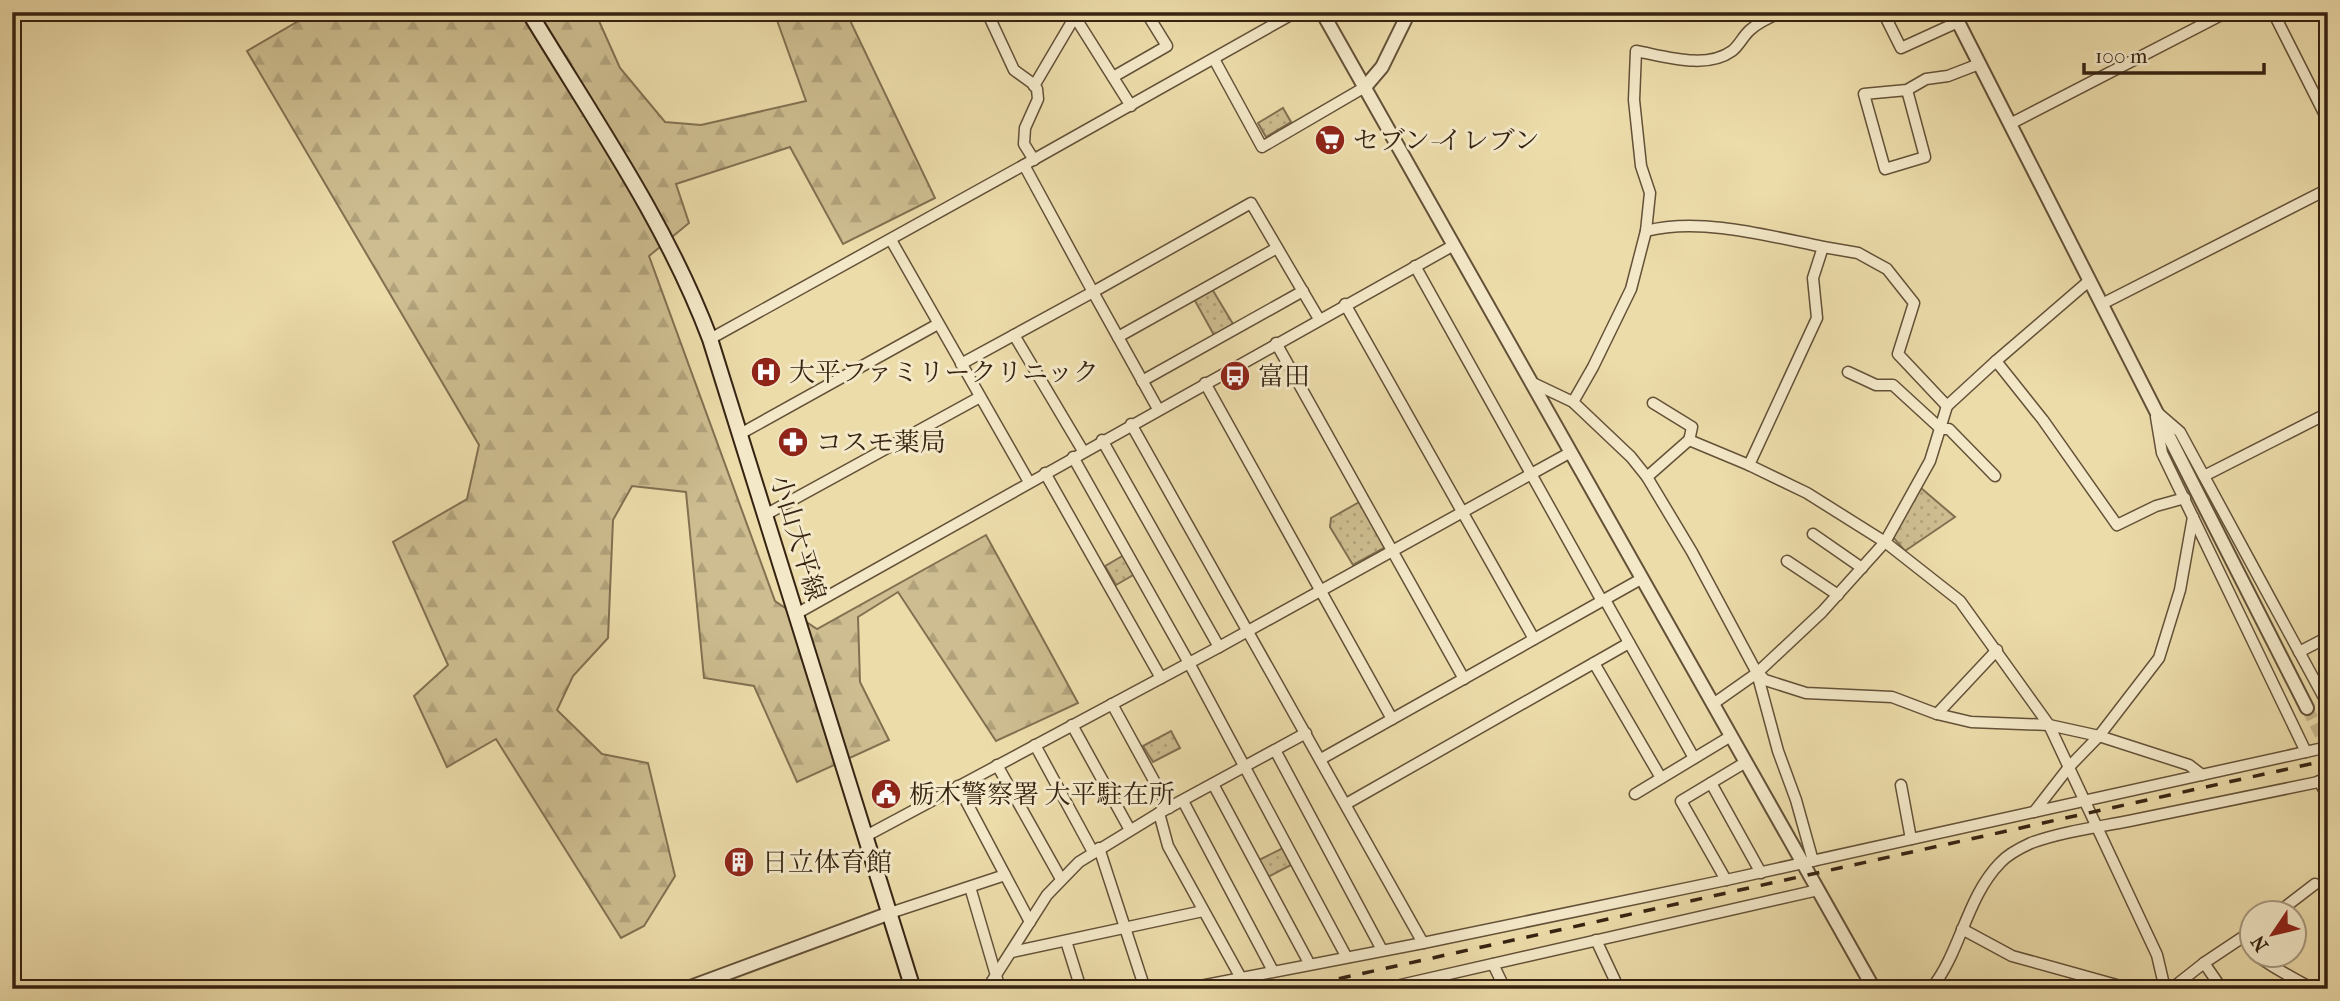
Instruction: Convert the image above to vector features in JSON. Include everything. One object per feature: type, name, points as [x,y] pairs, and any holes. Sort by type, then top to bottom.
[{"type":"main road","name":"小山大平線","points":[[528,12],[671,248],[693,293],[710,339],[913,989]]},
{"type":"street","points":[[987,12],[1014,70],[1034,86],[1038,99],[1025,128],[1024,144],[1029,163],[1093,292],[1158,409]]},
{"type":"street","points":[[1113,77],[1167,46],[1146,12]]},
{"type":"street","points":[[710,339],[1296,12]]},
{"type":"street","points":[[1322,12],[1641,579],[1746,762],[1808,862]]},
{"type":"street","points":[[1214,59],[1262,146],[1365,88],[1382,67],[1409,12]]},
{"type":"street","points":[[1573,402],[1630,289],[1646,231],[1650,193],[1641,166],[1634,100],[1636,51],[1691,60],[1711,60],[1732,51],[1750,30],[1773,15],[1783,12]]},
{"type":"street","points":[[1883,12],[1901,48],[1956,17],[2307,708]]},
{"type":"street","points":[[2010,124],[2227,12]]},
{"type":"street","points":[[2273,12],[2328,121]]},
{"type":"street","points":[[1034,86],[1076,15],[1131,106]]},
{"type":"street","points":[[1907,90],[1925,157],[1885,169],[1864,94],[1907,90],[1926,79],[1948,76],[1979,64]]},
{"type":"street","points":[[2102,304],[2328,189]]},
{"type":"street","points":[[961,364],[1251,203],[1319,319]]},
{"type":"street","points":[[1646,231],[1666,226],[1738,230],[1858,253],[1887,269],[1914,303],[1898,354],[1947,407]]},
{"type":"street","points":[[891,240],[1028,482]]},
{"type":"street","points":[[796,614],[1454,245]]},
{"type":"street","points":[[1749,465],[1817,318],[1813,278],[1824,247]]},
{"type":"street","points":[[1118,337],[1277,248]]},
{"type":"street","points":[[1415,266],[1693,758]]},
{"type":"street","points":[[1713,704],[1757,673],[1838,595],[1885,542],[1930,461],[1947,407],[2090,280]]},
{"type":"street","points":[[1142,381],[1303,291]]},
{"type":"street","points":[[1345,304],[1534,639]]},
{"type":"street","points":[[740,435],[938,324]]},
{"type":"street","points":[[1014,335],[1083,451]]},
{"type":"street","points":[[1276,343],[1464,678]]},
{"type":"street","points":[[1996,361],[2043,420],[2117,525],[2156,506],[2185,498]]},
{"type":"street","points":[[1848,372],[1876,386],[1893,385],[1941,429],[1949,429],[1995,476]]},
{"type":"street","points":[[1205,383],[1392,719]]},
{"type":"street","points":[[1532,383],[1573,402],[1631,457],[1647,477],[1692,552],[1757,673],[1778,751],[1796,800],[1808,862],[1818,890],[1874,989]]},
{"type":"street","points":[[765,515],[980,397]]},
{"type":"street","points":[[1647,477],[1689,441],[1692,427],[1653,402]]},
{"type":"street","points":[[2154,410],[2180,432],[2328,705]]},
{"type":"street","points":[[2154,410],[2162,453],[2306,752]]},
{"type":"street","points":[[2204,476],[2328,413]]},
{"type":"street","points":[[1131,424],[1423,943]]},
{"type":"street","points":[[1102,440],[1219,647]]},
{"type":"street","points":[[1689,441],[1749,465],[1807,493],[1885,542],[1960,601],[2049,724],[2158,955],[2165,989]]},
{"type":"street","points":[[866,836],[1219,647],[1571,452]]},
{"type":"street","points":[[1073,457],[1189,663],[1346,957]]},
{"type":"street","points":[[1045,473],[1161,678]]},
{"type":"street","points":[[2034,812],[2069,767],[2099,736],[2159,658],[2180,590],[2193,517]]},
{"type":"street","points":[[1813,534],[1862,568]]},
{"type":"street","points":[[1787,561],[1838,595]]},
{"type":"street","points":[[1321,759],[1641,579]]},
{"type":"street","points":[[2299,652],[2328,637]]},
{"type":"street","points":[[1346,804],[1629,643]]},
{"type":"street","points":[[1937,715],[1997,650]]},
{"type":"street","points":[[1594,663],[1661,778]]},
{"type":"street","points":[[1757,673],[1765,680],[1806,693],[1892,697],[1937,715],[1971,722],[2049,724],[2099,736],[2189,765],[2202,775]]},
{"type":"street","points":[[1112,704],[1168,808]]},
{"type":"street","points":[[1072,725],[1130,830]]},
{"type":"street","points":[[987,989],[1047,895],[1060,879],[1096,850],[1158,813],[1306,733]]},
{"type":"street","points":[[1635,794],[1731,736]]},
{"type":"street","points":[[1035,744],[1096,850],[1145,989]]},
{"type":"street","points":[[1185,989],[1761,873],[2328,747]]},
{"type":"street","points":[[1275,750],[1382,950]]},
{"type":"street","points":[[1726,880],[1681,801],[1746,762]]},
{"type":"street","points":[[997,765],[1060,879]]},
{"type":"street","points":[[1931,989],[1987,878],[2000,862],[2033,842],[2324,780],[2328,797]]},
{"type":"street","points":[[1711,783],[1761,873]]},
{"type":"street","points":[[1213,784],[1309,963]]},
{"type":"street","points":[[1901,785],[1911,839]]},
{"type":"street","points":[[958,786],[1030,922]]},
{"type":"street","points":[[1183,801],[1273,971]]},
{"type":"street","points":[[1158,813],[1168,846],[1241,978]]},
{"type":"street","points":[[685,989],[890,913],[1005,875]]},
{"type":"street","points":[[2294,900],[2315,884]]},
{"type":"street","points":[[970,887],[1000,989]]},
{"type":"street","points":[[1390,988],[1818,890]]},
{"type":"street","points":[[1012,951],[1203,912]]},
{"type":"street","points":[[1962,929],[2011,956],[2131,989]]},
{"type":"street","points":[[1596,940],[1619,989]]},
{"type":"street","points":[[1066,941],[1082,989]]},
{"type":"street","points":[[2171,989],[2204,963],[2238,942]]},
{"type":"street","points":[[2204,963],[2222,989]]},
{"type":"street","points":[[1493,964],[1505,989]]},
{"type":"street","points":[[2281,970],[2314,989]]},
{"type":"green space","points":[[314,12],[595,12],[620,68],[665,122],[701,125],[806,101],[774,12],[846,12],[935,198],[843,244],[790,147],[676,184],[689,223],[649,256],[775,601],[817,629],[986,535],[1078,703],[996,741],[898,592],[858,617],[860,682],[889,740],[797,782],[754,686],[704,678],[686,492],[632,486],[613,520],[608,638],[573,676],[557,710],[602,754],[648,763],[675,876],[644,926],[621,938],[496,739],[447,767],[414,696],[448,665],[393,542],[467,499],[479,445],[247,51]]},
{"type":"green space","points":[[1283,108],[1291,122],[1266,137],[1258,123]]},
{"type":"green space","points":[[1212,289],[1233,324],[1214,335],[1194,299]]},
{"type":"green space","points":[[1921,488],[1955,517],[1905,551],[1892,536]]},
{"type":"green space","points":[[1361,501],[1385,544],[1384,548],[1353,565],[1330,527],[1331,518]]},
{"type":"green space","points":[[1124,555],[1135,574],[1116,585],[1105,566]]},
{"type":"green space","points":[[1171,731],[1180,748],[1153,762],[1143,746]]},
{"type":"green space","points":[[1283,848],[1291,865],[1268,877],[1259,860]]},
{"type":"tunnel","points":[[2307,708],[2328,749]]},
{"type":"railway","points":[[1292,989],[2328,760]]},
{"type":"place","name":"セブン-イレブン","points":[[1330,140]]},
{"type":"place","name":"大平ファミリークリニック","points":[[766,372]]},
{"type":"place","name":"富田","points":[[1235,376]]},
{"type":"place","name":"コスモ薬局","points":[[793,442]]},
{"type":"place","name":"栃木警察署 大平駐在所","points":[[886,794]]},
{"type":"place","name":"日立体育館","points":[[739,862]]}]
